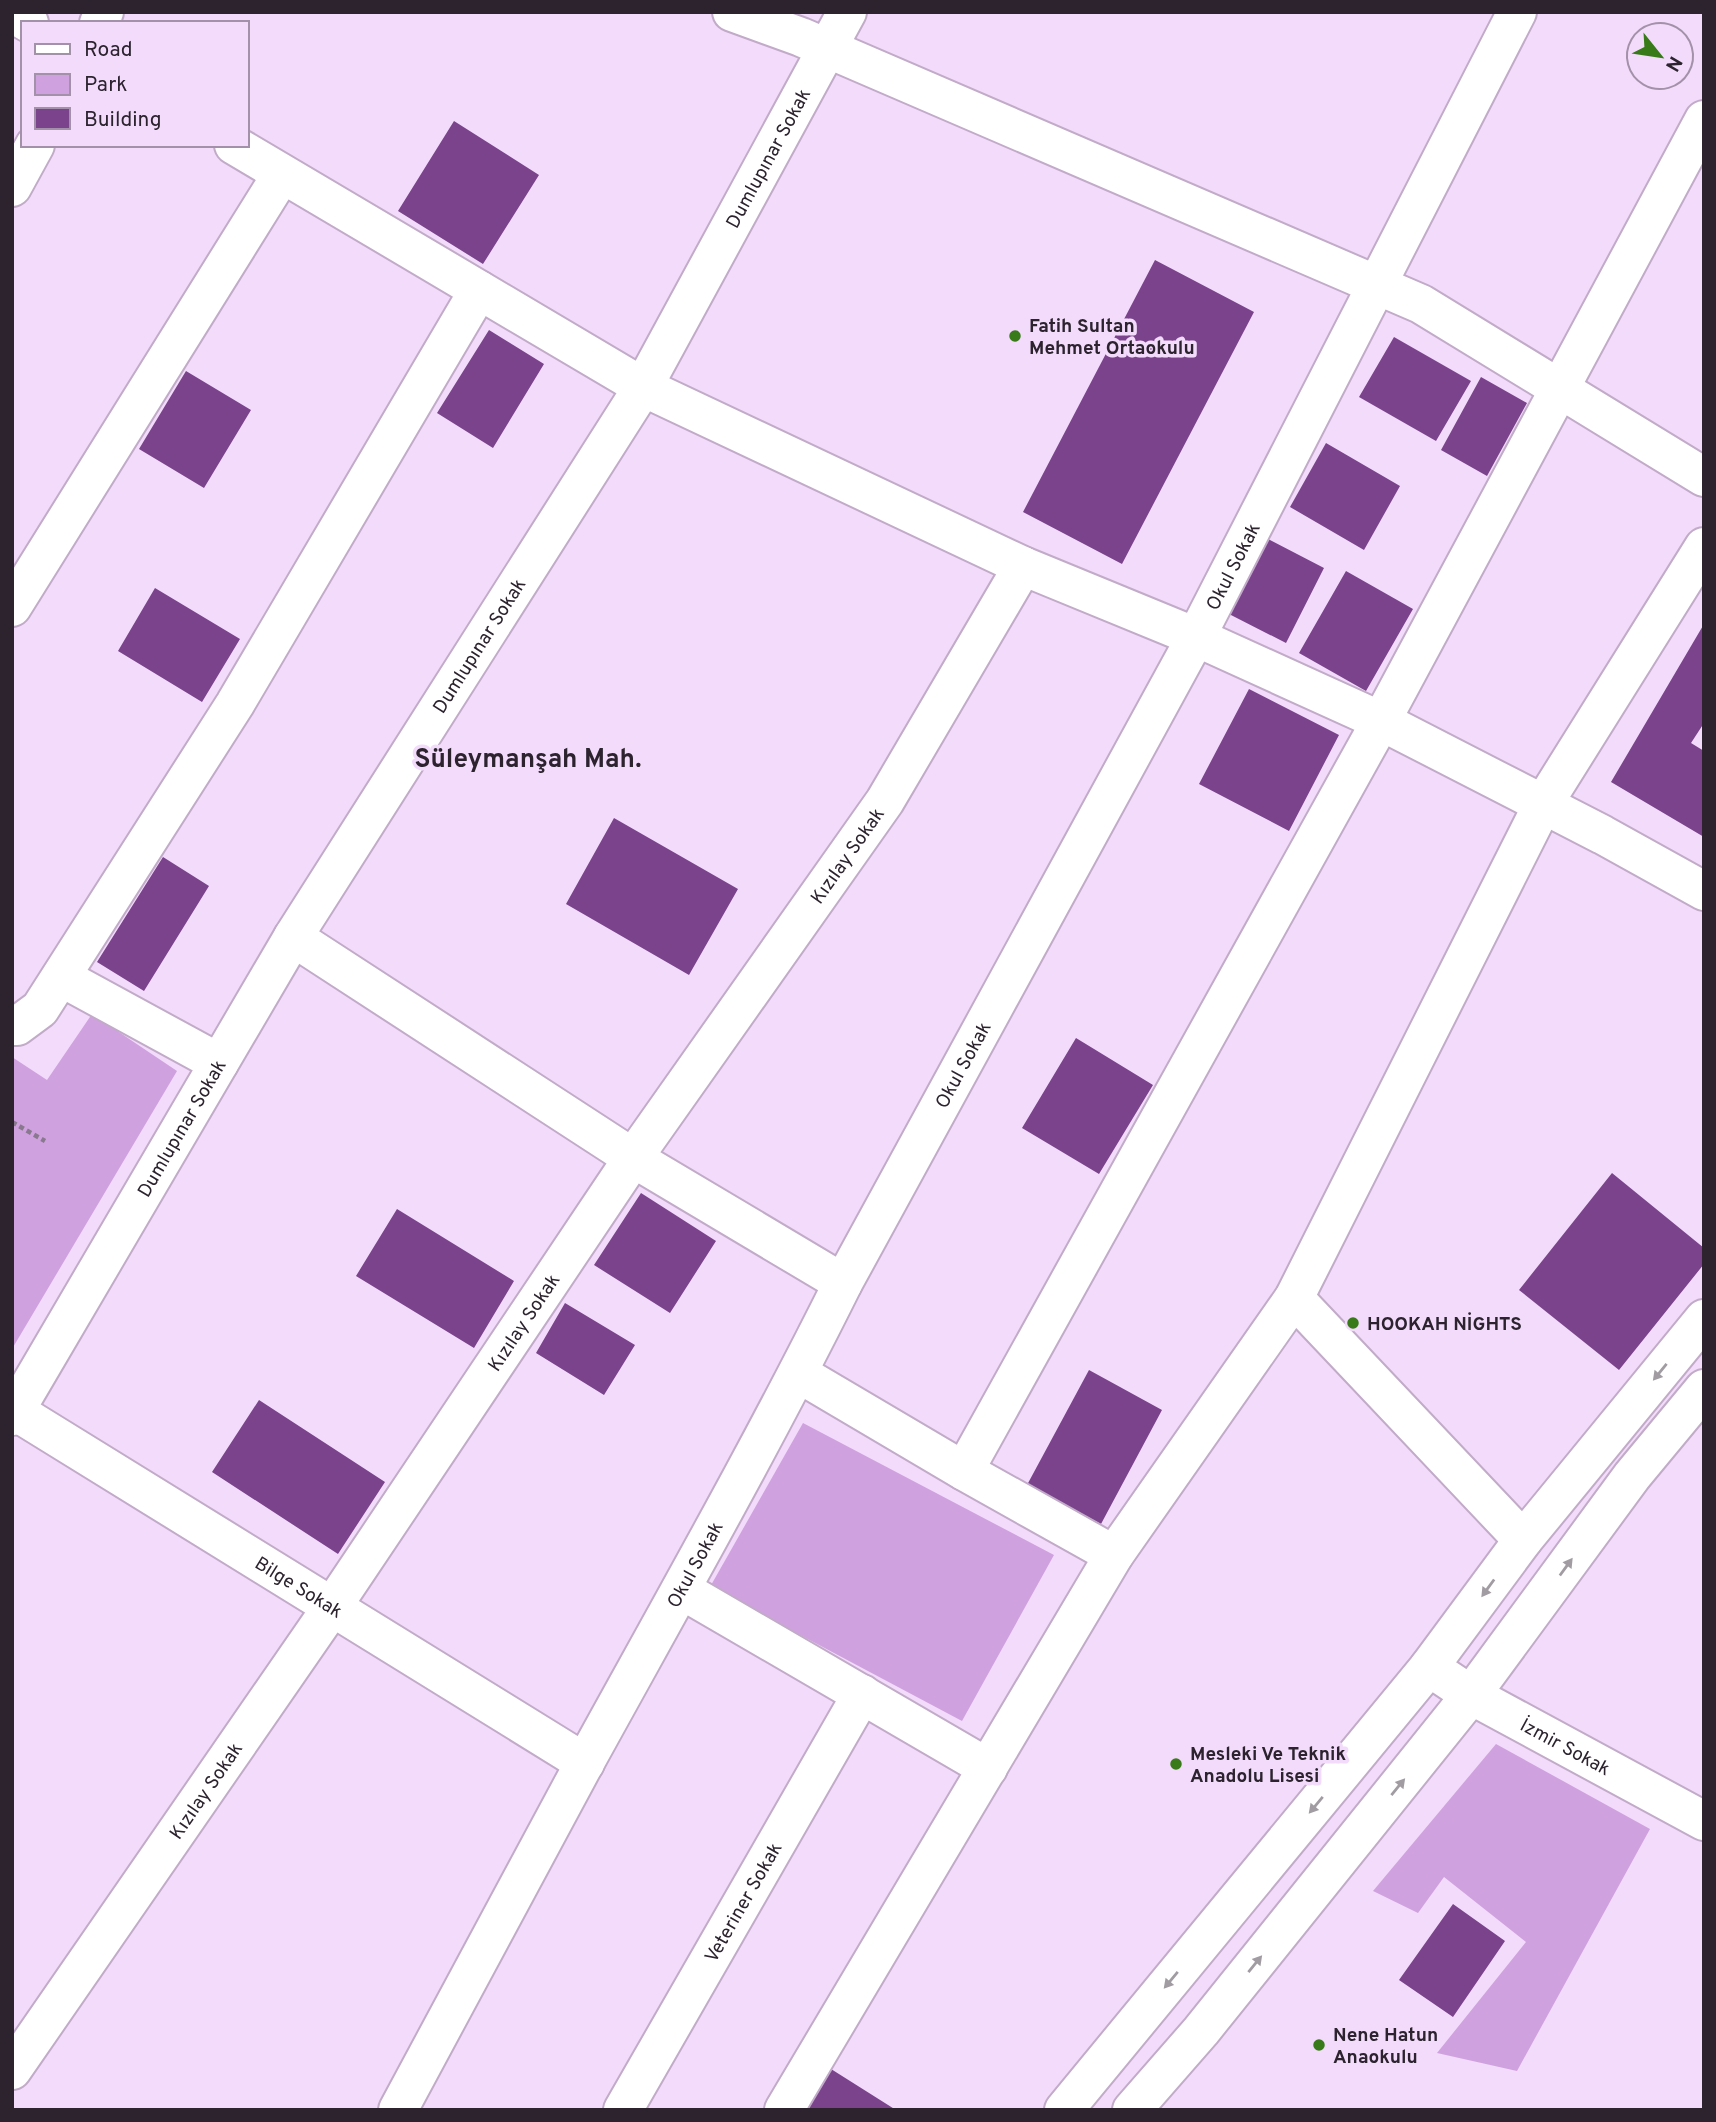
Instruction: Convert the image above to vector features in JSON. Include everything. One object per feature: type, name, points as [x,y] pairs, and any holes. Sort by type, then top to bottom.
[{"type":"street","points":[[733,12],[827,49],[1421,304],[1704,477]]},
{"type":"street","name":"Dumlupınar Sokak","points":[[14,1413],[293,937],[643,387],[847,12]]},
{"type":"street","name":"Okul Sokak","points":[[398,2110],[585,1763],[682,1590],[843,1283],[1196,637],[1517,12]]},
{"type":"street","points":[[964,1471],[1381,722],[1704,120]]},
{"type":"street","points":[[12,187],[35,147]]},
{"type":"street","points":[[237,147],[643,387],[1023,566],[1196,637],[1381,722],[1603,835],[1704,891]]},
{"type":"street","points":[[12,607],[282,174]]},
{"type":"street","points":[[12,1026],[17,1026],[40,1009],[235,704],[479,290]]},
{"type":"street","points":[[784,2110],[1114,1555],[1294,1298],[1542,806],[1704,547]]},
{"type":"street","name":"Kızılay Sokak","points":[[12,2070],[332,1607],[633,1158],[885,801],[1023,566]]},
{"type":"street","points":[[293,937],[633,1158],[843,1283]]},
{"type":"street","points":[[61,977],[219,1063]]},
{"type":"street","points":[[1294,1298],[1522,1540]]},
{"type":"street","points":[[1064,2110],[1429,1667],[1522,1540],[1704,1319]]},
{"type":"street","points":[[798,1373],[1114,1555]]},
{"type":"street","points":[[1132,2110],[1200,2031],[1471,1695],[1632,1476],[1704,1389]]},
{"type":"street","name":"Bilge Sokak","points":[[14,1413],[585,1763]]},
{"type":"street","points":[[682,1590],[988,1768]]},
{"type":"street","name":"İzmir Sokak","points":[[1429,1667],[1471,1695],[1704,1821]]},
{"type":"street","name":"Veteriner Sokak","points":[[623,2110],[862,1694]]},
{"type":"path","points":[[12,1122],[45,1140]]},
{"type":"green space","points":[[92,1014],[177,1071],[12,1349],[12,1057],[47,1080]]},
{"type":"green space","points":[[803,1423],[1054,1555],[962,1721],[710,1587]]},
{"type":"green space","points":[[1496,1744],[1650,1829],[1517,2071],[1437,2053],[1526,1942],[1444,1877],[1418,1913],[1373,1891]]},
{"type":"building","points":[[454,121],[539,175],[483,264],[398,211]]},
{"type":"building","points":[[1155,260],[1254,312],[1122,564],[1023,512]]},
{"type":"building","points":[[489,330],[544,364],[493,448],[437,413]]},
{"type":"building","points":[[1394,337],[1471,381],[1436,441],[1359,397]]},
{"type":"building","points":[[186,371],[251,410],[204,488],[139,449]]},
{"type":"building","points":[[1481,377],[1527,403],[1487,476],[1441,450]]},
{"type":"building","points":[[1326,443],[1400,486],[1364,550],[1290,507]]},
{"type":"building","points":[[1268,539],[1324,568],[1286,643],[1229,614]]},
{"type":"building","points":[[1346,571],[1413,609],[1366,691],[1299,653]]},
{"type":"building","points":[[155,588],[240,639],[202,702],[118,651]]},
{"type":"building","points":[[1704,624],[1704,723],[1691,743],[1704,751],[1704,837],[1611,782]]},
{"type":"building","points":[[1249,689],[1339,735],[1289,831],[1199,784]]},
{"type":"building","points":[[614,818],[738,889],[689,975],[566,904]]},
{"type":"building","points":[[163,857],[209,886],[144,991],[97,962]]},
{"type":"building","points":[[1076,1038],[1153,1085],[1099,1174],[1022,1128]]},
{"type":"building","points":[[1612,1173],[1704,1248],[1704,1264],[1619,1370],[1519,1290]]},
{"type":"building","points":[[641,1193],[716,1241],[670,1313],[594,1265]]},
{"type":"building","points":[[397,1209],[514,1281],[474,1348],[356,1276]]},
{"type":"building","points":[[565,1303],[635,1345],[604,1395],[536,1353]]},
{"type":"building","points":[[1089,1370],[1162,1410],[1101,1524],[1027,1485]]},
{"type":"building","points":[[259,1400],[385,1482],[338,1554],[212,1472]]},
{"type":"building","points":[[1453,1904],[1505,1941],[1453,2017],[1399,1980]]},
{"type":"building","points":[[831,2069],[896,2110],[806,2110]]},
{"type":"place","name":"Fatih Sultan Mehmet Ortaokulu","points":[[1015,336]]},
{"type":"place","name":"HOOKAH NİGHTS","points":[[1353,1323]]},
{"type":"place","name":"Mesleki Ve Teknik Anadolu Lisesi","points":[[1176,1764]]},
{"type":"place","name":"Nene Hatun Anaokulu","points":[[1319,2045]]},
{"type":"district","name":"Süleymanşah Mah.","points":[[528,758]]}]
